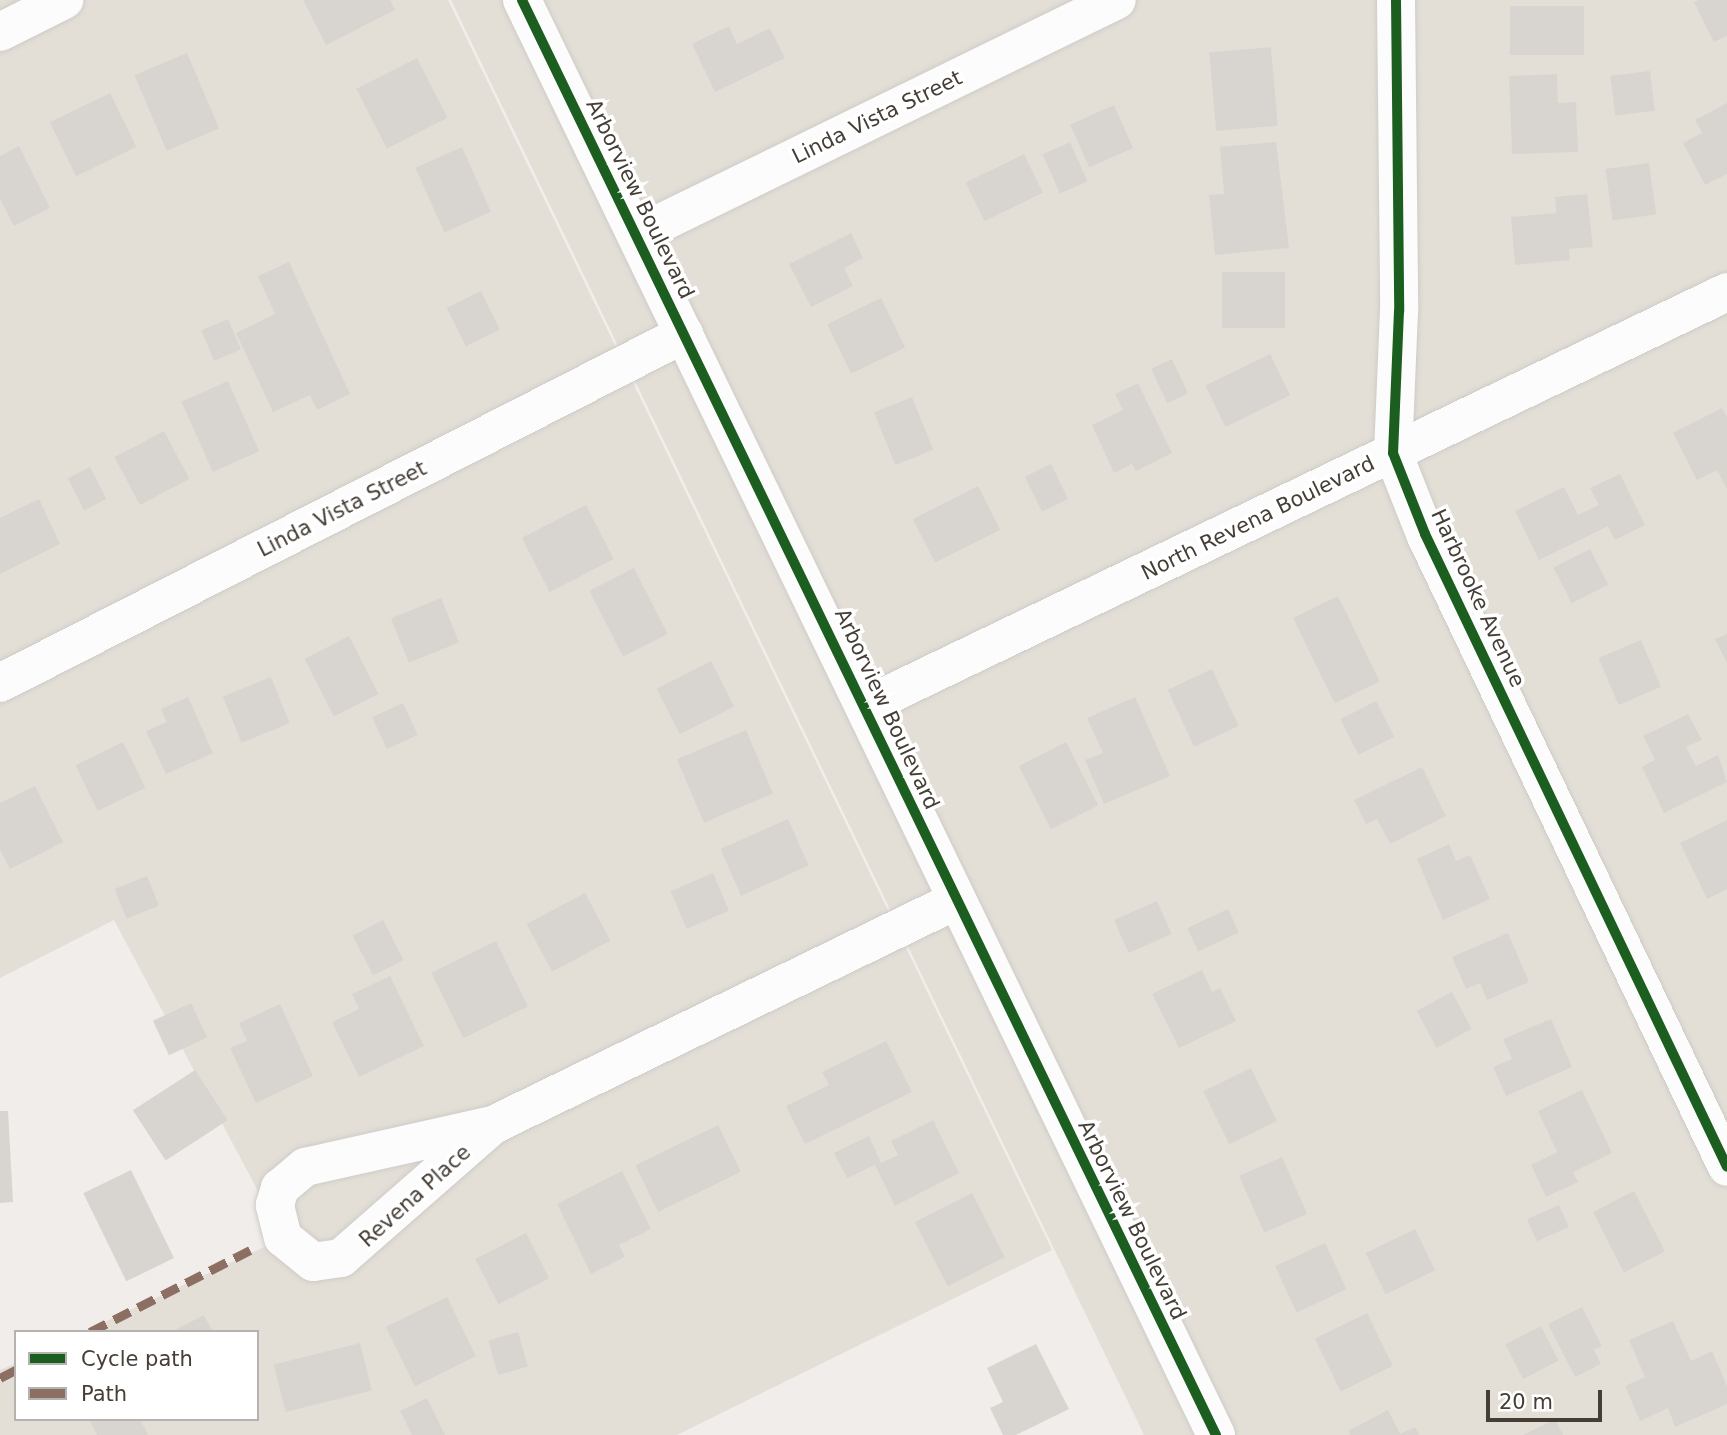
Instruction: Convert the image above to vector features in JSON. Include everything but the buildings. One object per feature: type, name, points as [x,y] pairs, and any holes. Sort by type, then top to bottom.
[{"type":"street","points":[[0,32],[64,0]]},
{"type":"street","name":"Arborview Boulevard","points":[[522,0],[865,706],[955,901],[1216,1435]]},
{"type":"street","name":"Linda Vista Street","points":[[636,235],[1117,0]]},
{"type":"street","name":"Harbrooke Avenue","points":[[1396,0],[1399,311],[1393,453],[1431,546],[1727,1167]]},
{"type":"street","name":"North Revena Boulevard","points":[[865,706],[1727,292]]},
{"type":"street","name":"Linda Vista Street","points":[[0,683],[684,334]]},
{"type":"street","name":"Revena Place","points":[[493,1125],[341,1258],[313,1262],[283,1238],[275,1205],[280,1188],[305,1167],[493,1125],[955,901]]},
{"type":"shaded area","points":[[0,0],[448,0],[1052,1250],[677,1435],[0,1435],[0,1370],[14,1364],[14,1421],[259,1421],[259,1330],[87,1330],[283,1238],[114,920],[0,978]]},
{"type":"shaded area","points":[[451,0],[1727,0],[1727,1435],[1144,1435]]},
{"type":"marked path","points":[[94,1330],[250,1250]]},
{"type":"marked path","points":[[0,1378],[14,1371]]},
{"type":"cycle path","points":[[522,0],[1216,1435]]},
{"type":"cycle path","points":[[1396,0],[1399,311],[1393,453],[1425,534],[1727,1167]]}]
